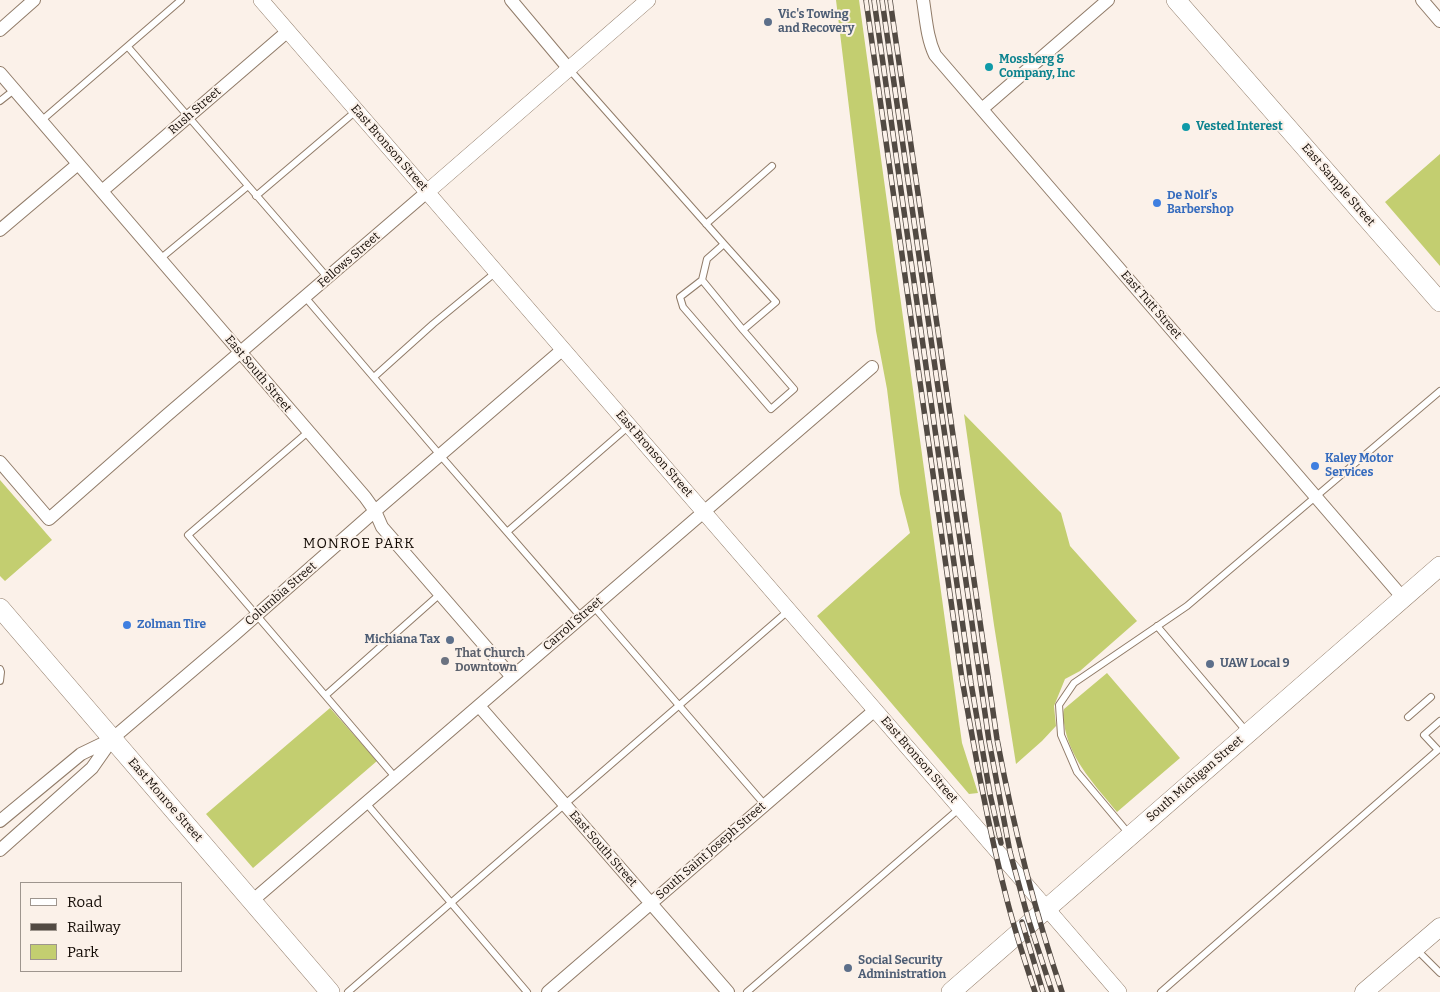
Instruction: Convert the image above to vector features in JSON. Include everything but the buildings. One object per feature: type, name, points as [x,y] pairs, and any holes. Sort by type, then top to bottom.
[{"type":"main road","name":"East Sample Street","points":[[1176,0],[1440,302]]},
{"type":"main road","name":"South Michigan Street","points":[[951,992],[1440,566]]},
{"type":"main road","name":"East Monroe Street","points":[[0,608],[330,992]]},
{"type":"main road","points":[[1364,992],[1440,927]]},
{"type":"street","points":[[0,30],[34,0]]},
{"type":"street","name":"East Bronson Street","points":[[261,0],[1119,992]]},
{"type":"street","points":[[511,0],[569,69]]},
{"type":"street","name":"Fellows Street","points":[[0,462],[49,519],[648,0]]},
{"type":"street","name":"East Tutt Street","points":[[923,0],[929,37],[936,55],[1404,598]]},
{"type":"street","points":[[982,109],[1108,0]]},
{"type":"street","points":[[1422,0],[1440,21]]},
{"type":"street","name":"Rush Street","points":[[102,191],[288,31]]},
{"type":"street","name":"East South Street","points":[[0,73],[365,497],[375,511],[382,527],[512,677]]},
{"type":"street","points":[[0,230],[78,164]]},
{"type":"street","name":"Columbia Street","points":[[0,821],[81,754],[113,738],[562,350]]},
{"type":"street","name":"Carroll Street","points":[[252,900],[872,367]]},
{"type":"street","name":"East South Street","points":[[479,706],[728,992]]},
{"type":"street","name":"South Saint Joseph Street","points":[[548,992],[875,710]]},
{"type":"street","name":"Columbia Street","points":[[0,850],[92,768],[113,738]]},
{"type":"lane","points":[[41,121],[181,0]]},
{"type":"lane","points":[[128,47],[328,278]]},
{"type":"lane","points":[[569,69],[776,302],[743,330]]},
{"type":"lane","points":[[0,101],[14,90]]},
{"type":"lane","points":[[256,196],[356,111]]},
{"type":"lane","points":[[706,224],[772,166]]},
{"type":"lane","points":[[160,259],[248,186]]},
{"type":"lane","points":[[702,280],[794,389],[771,409],[683,307],[680,297],[702,280],[707,259],[724,244]]},
{"type":"lane","points":[[374,376],[496,272]]},
{"type":"lane","points":[[306,297],[581,617]]},
{"type":"lane","points":[[1130,836],[1077,772],[1061,734],[1059,704],[1074,683],[1187,606],[1440,391]]},
{"type":"lane","points":[[507,532],[629,426]]},
{"type":"lane","points":[[308,432],[188,535],[395,777]]},
{"type":"lane","points":[[326,695],[440,594]]},
{"type":"lane","points":[[594,606],[765,805]]},
{"type":"lane","points":[[348,992],[789,610]]},
{"type":"lane","points":[[1157,626],[1248,733]]},
{"type":"lane","points":[[0,669],[0,681]]},
{"type":"lane","points":[[1408,718],[1431,697]]},
{"type":"lane","points":[[1162,992],[1438,750],[1424,734],[1440,721]]},
{"type":"lane","points":[[366,803],[526,992]]},
{"type":"lane","points":[[747,992],[960,808]]},
{"type":"lane","points":[[1416,948],[1440,973]]},
{"type":"green space","points":[[836,0],[859,0],[962,743],[978,793],[969,794],[817,616],[910,533],[900,494],[887,389],[876,331]]},
{"type":"green space","points":[[1440,154],[1440,266],[1385,202]]},
{"type":"green space","points":[[964,414],[1061,513],[1070,546],[1137,621],[1080,671],[1065,679],[1054,706],[1056,726],[1016,764],[994,625]]},
{"type":"green space","points":[[0,480],[52,540],[5,581],[0,576]]},
{"type":"green space","points":[[1107,673],[1180,758],[1117,812],[1079,763],[1068,741],[1063,716],[1064,709]]},
{"type":"green space","points":[[330,708],[377,761],[253,868],[206,814]]},
{"type":"railway","points":[[866,0],[962,679],[982,790],[1000,873],[1013,923],[1035,992]]},
{"type":"railway","points":[[874,0],[971,683],[990,794],[1001,843]]},
{"type":"railway","points":[[882,0],[989,741],[1010,852],[1028,918],[1052,992]]},
{"type":"railway","points":[[890,0],[997,739],[1025,867],[1042,930],[1062,992]]},
{"type":"railway","points":[[1022,922],[1043,992]]},
{"type":"place","name":"Vic's Towing and Recovery","points":[[768,22]]},
{"type":"place","name":"Mossberg & Company, Inc","points":[[989,67]]},
{"type":"place","name":"Vested Interest","points":[[1186,127]]},
{"type":"place","name":"De Nolf's Barbershop","points":[[1157,203]]},
{"type":"place","name":"Kaley Motor Services","points":[[1315,466]]},
{"type":"place","name":"Zolman Tire","points":[[127,625]]},
{"type":"place","name":"Michiana Tax","points":[[450,640]]},
{"type":"place","name":"That Church Downtown","points":[[445,661]]},
{"type":"place","name":"UAW Local 9","points":[[1210,664]]},
{"type":"place","name":"Social Security Administration","points":[[848,968]]},
{"type":"district","name":"MONROE PARK","points":[[359,544]]}]
